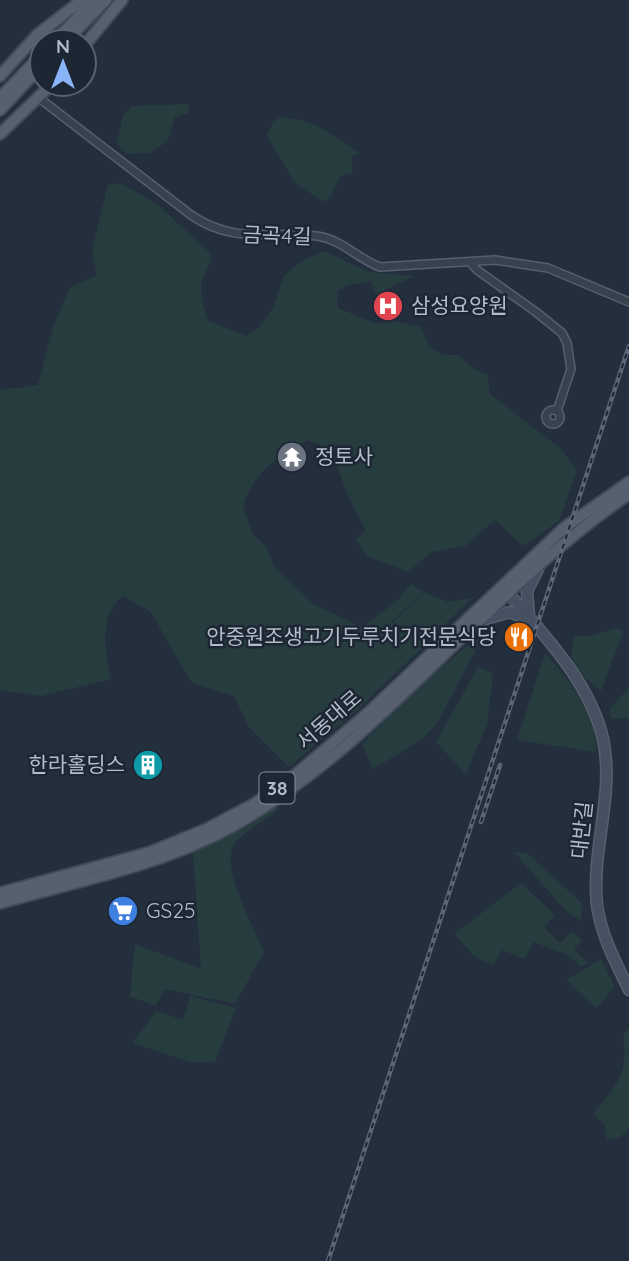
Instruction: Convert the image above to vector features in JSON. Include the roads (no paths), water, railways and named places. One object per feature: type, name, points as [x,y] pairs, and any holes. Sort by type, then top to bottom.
[{"type":"main road","points":[[4,71],[37,36],[82,0]]},
{"type":"main road","points":[[67,28],[94,0]]},
{"type":"main road","points":[[79,28],[106,0]]},
{"type":"main road","points":[[98,29],[119,3]]},
{"type":"main road","points":[[0,98],[28,69]]},
{"type":"main road","points":[[0,110],[28,80]]},
{"type":"main road","points":[[0,134],[39,98]]},
{"type":"main road","name":"서동대로","points":[[0,903],[159,859],[231,827],[314,771],[478,621],[564,528],[629,482]]},
{"type":"main road","name":"서동대로","points":[[0,893],[158,850],[207,829],[254,804],[328,748],[504,591],[542,563],[581,528],[629,494]]},
{"type":"street","name":"금곡4길","points":[[39,98],[191,215],[215,229],[233,235],[327,238],[380,267],[495,260],[548,268],[629,302]]},
{"type":"street","points":[[470,262],[562,334],[572,361],[557,411]]},
{"type":"street","points":[[478,621],[510,612],[527,618],[527,591],[542,563]]},
{"type":"street","name":"대반길","points":[[504,591],[527,618],[544,645],[573,674],[590,703],[603,739],[607,769],[597,866],[597,906],[606,938],[629,990]]},
{"type":"railway","points":[[328,1261],[629,346]]},
{"type":"railway","points":[[481,822],[500,765]]},
{"type":"place","name":"삼성요양원","points":[[388,306]]},
{"type":"place","name":"정토사","points":[[292,457]]},
{"type":"place","name":"안중원조생고기두루치기전문식당","points":[[519,637]]},
{"type":"place","name":"한라홀딩스","points":[[148,765]]},
{"type":"place","name":"GS25","points":[[123,911]]}]
